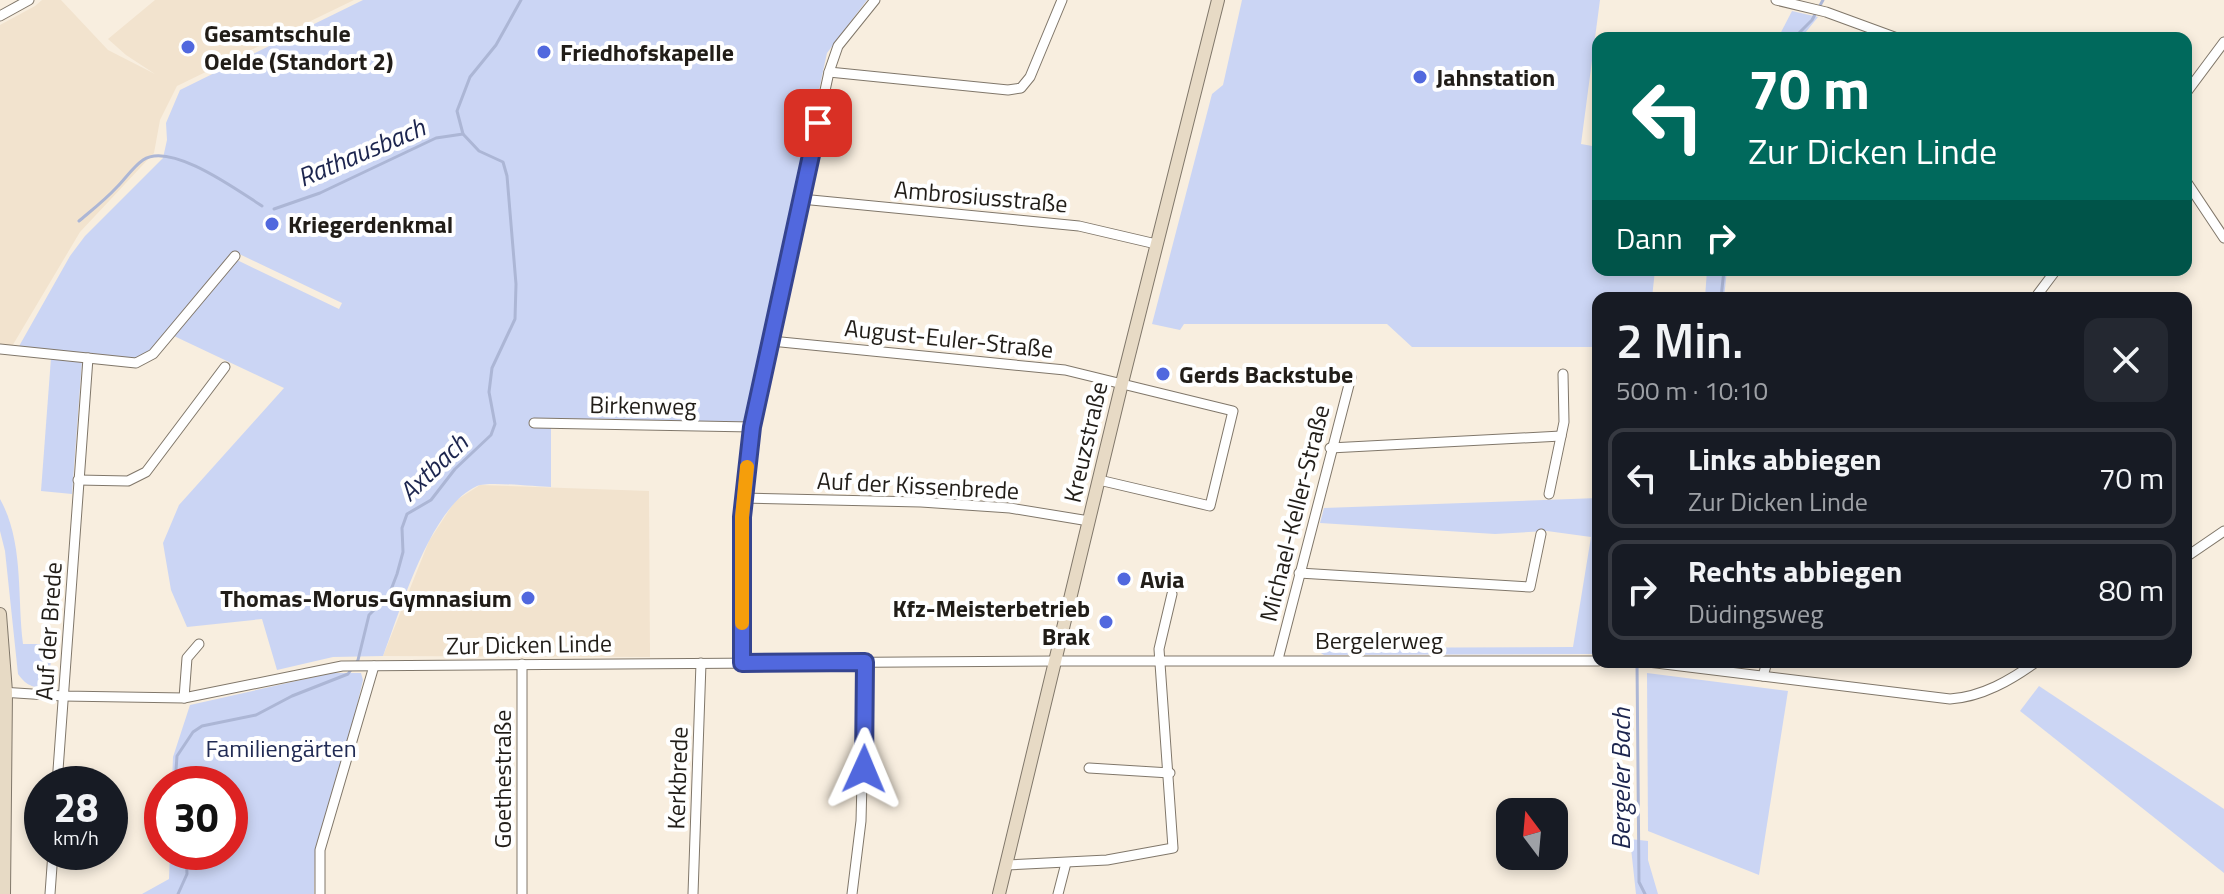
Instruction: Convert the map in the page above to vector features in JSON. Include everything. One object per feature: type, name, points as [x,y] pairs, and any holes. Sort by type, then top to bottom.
[{"type":"street","points":[[0,16],[29,0]]},
{"type":"street","points":[[742,663],[743,498],[752,427],[829,72],[838,46],[875,0]]},
{"type":"street","points":[[829,72],[1008,90],[1021,88],[1030,77],[1062,0]]},
{"type":"street","name":"Kreuzstraße","points":[[999,894],[1218,0]]},
{"type":"street","points":[[1776,0],[1826,12],[1881,32]]},
{"type":"street","points":[[2192,85],[2224,42]]},
{"type":"street","points":[[2192,190],[2224,238]]},
{"type":"street","name":"Ambrosiusstraße","points":[[801,199],[1079,226],[1156,244]]},
{"type":"street","points":[[0,349],[136,363],[144,361],[235,256]]},
{"type":"street","name":"August-Euler-Straße","points":[[771,341],[1065,370],[1233,411],[1210,506],[1099,480]]},
{"type":"street","name":"Auf der Brede","points":[[58,766],[88,358]]},
{"type":"street","points":[[78,480],[128,481],[146,472],[225,367]]},
{"type":"street","points":[[1549,494],[1564,422],[1563,374]]},
{"type":"street","name":"Michael-Keller-Straße","points":[[1278,659],[1330,448],[1351,377]]},
{"type":"street","name":"Birkenweg","points":[[534,423],[752,427]]},
{"type":"street","points":[[1330,448],[1561,436]]},
{"type":"street","name":"Auf der Kissenbrede","points":[[743,498],[921,502],[1010,508],[1089,521]]},
{"type":"street","points":[[2192,553],[2224,531]]},
{"type":"street","points":[[1299,573],[1530,587],[1541,534]]},
{"type":"street","points":[[1006,865],[1107,860],[1173,848],[1159,649],[1172,594]]},
{"type":"street","points":[[0,614],[4,894]]},
{"type":"street","points":[[184,698],[187,658],[199,644]]},
{"type":"street","name":"Zur Dicken Linde","points":[[3,692],[184,698],[342,666],[1056,661]]},
{"type":"street","name":"Bergelerweg","points":[[1056,661],[1592,661]]},
{"type":"street","points":[[852,894],[862,795],[865,662]]},
{"type":"street","name":"Kerkbrede","points":[[693,894],[701,663]]},
{"type":"street","name":"Goethestraße","points":[[522,664],[522,894]]},
{"type":"street","points":[[320,894],[320,850],[374,666]]},
{"type":"street","points":[[1697,668],[1950,699],[1974,695],[2026,668]]},
{"type":"street","points":[[1763,676],[1765,668]]},
{"type":"street","points":[[1089,768],[1170,773]]},
{"type":"street","points":[[1058,894],[1066,863]]},
{"type":"street","points":[[50,894],[52,870]]},
{"type":"shaded area","points":[[42,0],[61,0],[108,50],[155,74],[108,39],[155,0],[354,0],[177,86],[160,120],[154,153],[80,232],[11,348],[0,346],[0,25]]},
{"type":"shaded area","name":"Thomas-Morus-Gymnasium","points":[[480,485],[649,491],[650,657],[383,656],[429,541],[455,501]]},
{"type":"green space","points":[[363,0],[867,0],[827,53],[747,423],[541,418],[551,428],[551,487],[483,485],[460,497],[445,515],[419,561],[383,656],[333,657],[277,670],[262,619],[187,627],[171,590],[163,543],[179,505],[284,388],[174,336],[237,260],[339,309],[342,303],[233,251],[150,351],[135,359],[18,348],[70,256],[85,236],[163,158],[167,140],[166,123],[180,90]]},
{"type":"green space","points":[[1242,0],[1600,0],[1596,32],[1592,32],[1592,61],[1581,144],[1592,146],[1592,276],[1654,276],[1653,292],[1592,292],[1592,347],[1412,347],[1387,324],[1184,324],[1180,330],[1152,324],[1212,94],[1223,85]]},
{"type":"green space","points":[[1792,11],[1818,17],[1806,32],[1781,32]]},
{"type":"green space","points":[[1707,276],[1726,276],[1725,292],[1705,292]]},
{"type":"green space","points":[[51,358],[82,361],[72,494],[41,491]]},
{"type":"green space","points":[[1592,498],[1592,654],[1324,655],[1313,648],[1573,647],[1591,537],[1547,531],[1495,534],[1320,523],[1324,508]]},
{"type":"green space","points":[[0,499],[8,516],[16,551],[23,644],[51,644],[50,688],[32,686],[18,674],[5,551],[0,531]]},
{"type":"green space","name":"Familiengärten","points":[[332,673],[361,673],[363,680],[348,744],[315,849],[314,894],[142,894],[169,879],[169,870],[248,870],[248,766],[173,766],[190,705]]},
{"type":"green space","points":[[1647,673],[1788,691],[1759,875],[1648,831]]},
{"type":"green space","points":[[2039,686],[2224,809],[2224,873],[2020,711]]},
{"type":"green space","points":[[1630,839],[1648,841],[1648,860],[1658,894],[1636,894]]},
{"type":"waterway","name":"Axtbach","points":[[176,766],[177,756],[193,732],[202,726],[256,715],[292,696],[348,674],[358,660],[369,615],[389,595],[397,574],[403,552],[402,528],[407,514],[431,500],[455,469],[491,435],[495,424],[489,392],[492,368],[515,319],[516,284],[507,176],[503,162],[479,151],[463,134],[457,111],[470,77],[496,45],[521,0]]},
{"type":"waterway","name":"Bergeler Bach","points":[[1800,32],[1812,20],[1823,0]]},
{"type":"waterway","name":"Rathausbach","points":[[274,209],[320,193],[436,138],[463,134]]},
{"type":"waterway","name":"Rathausbach","points":[[79,221],[139,163],[155,156],[186,162],[262,206]]},
{"type":"waterway","name":"Bergeler Bach","points":[[1722,292],[1723,276]]},
{"type":"waterway","name":"Bergeler Bach","points":[[1637,668],[1639,882],[1645,894]]},
{"type":"waterway","name":"Axtbach","points":[[178,894],[187,870]]},
{"type":"slow traffic","points":[[742,623],[742,517],[747,467]]},
{"type":"place","name":"Gesamtschule Oelde (Standort 2)","points":[[188,47]]},
{"type":"place","name":"Friedhofskapelle","points":[[544,52]]},
{"type":"place","name":"Jahnstation","points":[[1420,77]]},
{"type":"place","name":"Kriegerdenkmal","points":[[272,224]]},
{"type":"place","name":"Gerds Backstube","points":[[1163,374]]},
{"type":"place","name":"Avia","points":[[1124,579]]},
{"type":"place","name":"Thomas-Morus-Gymnasium","points":[[528,598]]},
{"type":"place","name":"Kfz-Meisterbetrieb Brak","points":[[1106,622]]},
{"type":"route","points":[[818,123],[752,427],[742,517],[742,663],[865,662],[864,769]]}]
